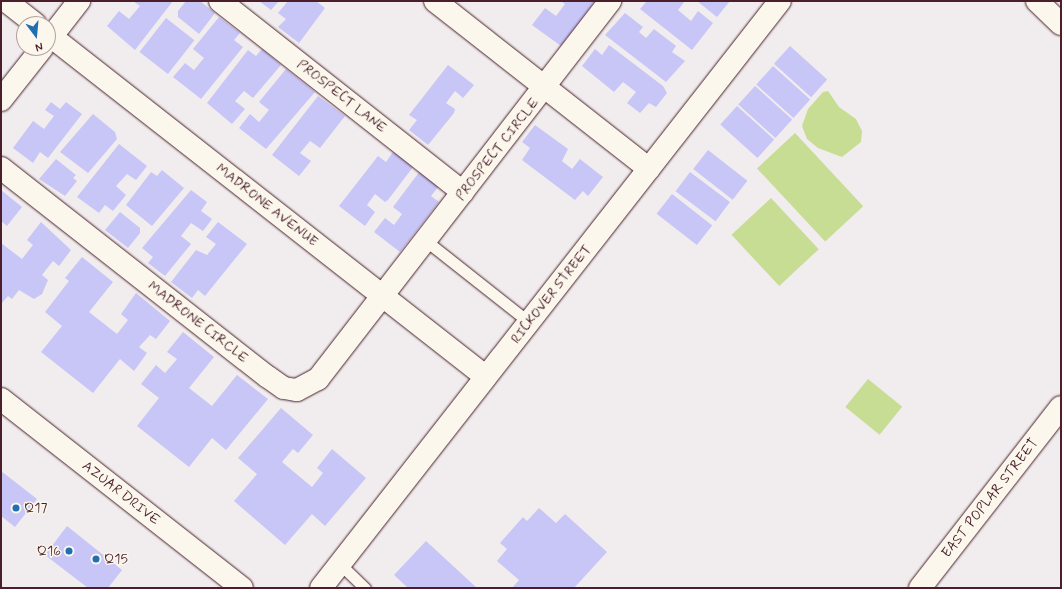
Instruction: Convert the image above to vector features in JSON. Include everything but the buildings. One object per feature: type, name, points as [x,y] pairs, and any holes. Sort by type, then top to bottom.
[{"type":"street","name":"MADRONE AVENUE","points":[[6,1],[22,16]]},
{"type":"street","points":[[56,25],[79,1]]},
{"type":"street","name":"PROSPECT LANE","points":[[220,1],[463,192]]},
{"type":"street","points":[[435,1],[649,169]]},
{"type":"street","name":"PROSPECT CIRCLE","points":[[383,296],[610,1]]},
{"type":"street","name":"RICKOVER STREET","points":[[321,588],[780,1]]},
{"type":"street","points":[[1037,1],[1061,24]]},
{"type":"street","name":"MADRONE AVENUE","points":[[56,45],[383,296],[486,377]]},
{"type":"street","points":[[1,100],[32,56]]},
{"type":"street","name":"MADRONE CIRCLE","points":[[1,168],[284,388],[297,390],[318,379],[383,296]]},
{"type":"street","name":"AZUAR DRIVE","points":[[1,399],[242,588]]},
{"type":"street","name":"EAST POPLAR STREET","points":[[920,588],[1061,407]]},
{"type":"lane","points":[[426,240],[529,322]]},
{"type":"lane","points":[[340,564],[365,588]]},
{"type":"green space","points":[[828,91],[839,107],[856,119],[862,131],[861,142],[842,157],[818,148],[807,139],[802,126],[808,109],[823,92]]},
{"type":"green space","points":[[795,133],[863,206],[825,242],[757,168]]},
{"type":"green space","points":[[771,198],[819,249],[779,286],[732,235]]},
{"type":"green space","points":[[868,379],[902,407],[880,435],[845,407]]},
{"type":"place","name":"Q17","points":[[16,508]]},
{"type":"place","name":"Q16","points":[[69,551]]},
{"type":"place","name":"Q15","points":[[96,559]]}]
